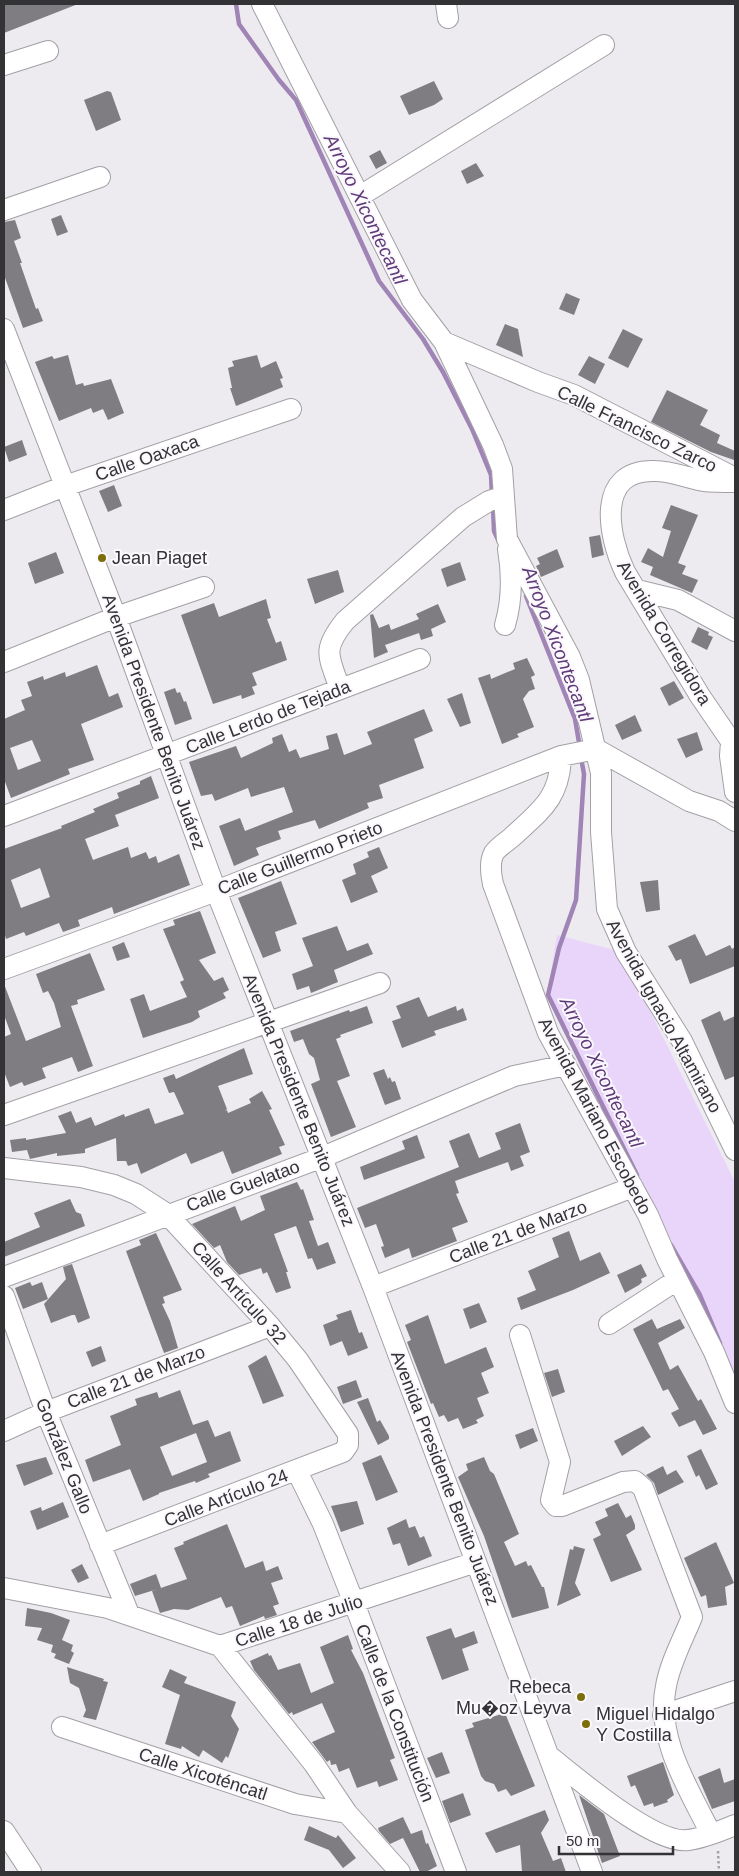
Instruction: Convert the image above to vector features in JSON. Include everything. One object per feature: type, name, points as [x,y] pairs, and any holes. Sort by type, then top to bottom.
[{"type":"street","name":"Avenida Ignacio Altamirano","points":[[262,4],[412,300],[444,342],[493,445],[502,470],[502,497],[507,540],[570,657],[579,680],[596,749],[601,773],[601,832],[607,909],[626,952],[682,1041],[735,1150]]},
{"type":"street","points":[[360,196],[604,45]]},
{"type":"street","points":[[4,65],[48,51]]},
{"type":"street","points":[[4,210],[100,177]]},
{"type":"street","name":"Avenida Presidente Benito Juárez","points":[[4,329],[9,360],[65,486],[116,617],[216,891],[270,1023],[373,1287],[592,1872]]},
{"type":"street","name":"Calle Francisco Zarco","points":[[444,342],[538,382],[574,395],[735,480]]},
{"type":"street","name":"Calle Oaxaca","points":[[4,510],[65,486],[291,409]]},
{"type":"street","name":"Avenida Corregidora","points":[[733,745],[617,555],[610,500],[620,483],[633,474],[655,470],[706,481],[735,480]]},
{"type":"street","points":[[340,689],[328,652],[332,636],[345,621],[463,517],[489,500],[502,497]]},
{"type":"street","points":[[504,625],[509,610],[511,565],[507,540]]},
{"type":"street","points":[[4,662],[116,617],[204,587]]},
{"type":"street","points":[[637,590],[678,600],[735,631]]},
{"type":"street","name":"Calle Lerdo de Tejada","points":[[4,816],[420,659]]},
{"type":"street","points":[[733,745],[730,756],[735,792]]},
{"type":"street","points":[[596,749],[690,801],[719,811],[735,821]]},
{"type":"street","name":"Calle Guillermo Prieto","points":[[4,969],[216,891],[561,756],[596,749]]},
{"type":"street","name":"Avenida Mariano Escobedo","points":[[561,756],[560,778],[554,793],[541,809],[493,854],[490,870],[493,884],[548,1033],[633,1187],[714,1352],[735,1403]]},
{"type":"street","points":[[4,1115],[380,983]]},
{"type":"street","name":"Calle Guelatao","points":[[4,1277],[322,1157],[514,1076],[566,1065]]},
{"type":"street","name":"Calle Artículo 32","points":[[4,1168],[81,1178],[114,1185],[136,1194],[167,1214],[270,1326],[298,1360],[348,1434],[348,1444]]},
{"type":"street","name":"Calle 21 de Marzo","points":[[373,1287],[633,1187]]},
{"type":"street","points":[[609,1324],[677,1280]]},
{"type":"street","name":"González Gallo","points":[[4,1296],[46,1412],[129,1614]]},
{"type":"street","name":"Calle 21 de Marzo","points":[[4,1431],[46,1412],[270,1326]]},
{"type":"street","points":[[520,1335],[560,1462],[551,1500],[556,1506],[562,1506],[623,1482],[635,1481],[643,1488],[692,1617],[666,1685],[663,1715],[671,1750],[721,1830],[687,1841],[669,1838],[608,1802],[549,1755]]},
{"type":"street","name":"Calle Artículo 24","points":[[100,1545],[297,1471],[343,1452],[348,1444]]},
{"type":"street","name":"Calle de la Constitución","points":[[297,1471],[322,1524],[354,1603],[456,1872]]},
{"type":"street","name":"Calle 18 de Julio","points":[[4,1588],[108,1608],[220,1646],[476,1562]]},
{"type":"street","points":[[220,1646],[314,1764],[347,1813],[400,1872]]},
{"type":"street","points":[[663,1715],[735,1691]]},
{"type":"street","name":"Calle Xicoténcatl","points":[[62,1728],[294,1804],[347,1813]]},
{"type":"street","points":[[4,1831],[31,1872]]},
{"type":"path","points":[[719,1872],[721,1830]]},
{"type":"shaded area","points":[[557,935],[615,950],[628,967],[735,1182],[735,1386],[547,996]]},
{"type":"building","points":[[4,4],[78,4],[4,33]]},
{"type":"building","points":[[434,81],[443,99],[434,105],[409,115],[400,96]]},
{"type":"building","points":[[107,91],[111,92],[121,120],[96,131],[84,100]]},
{"type":"building","points":[[380,150],[387,163],[376,169],[369,156]]},
{"type":"building","points":[[476,163],[484,176],[467,184],[461,171]]},
{"type":"building","points":[[61,215],[68,232],[57,236],[51,219]]},
{"type":"building","points":[[15,220],[21,238],[14,241],[22,263],[20,263],[36,309],[38,308],[43,321],[23,328],[4,275],[4,222]]},
{"type":"building","points":[[566,293],[580,299],[574,315],[559,309]]},
{"type":"building","points":[[505,324],[518,329],[523,357],[496,345]]},
{"type":"building","points":[[623,329],[643,339],[628,368],[608,358]]},
{"type":"building","points":[[68,355],[76,385],[83,383],[84,386],[111,379],[124,413],[108,420],[103,409],[93,413],[91,408],[59,421],[35,362],[52,356],[54,359]]},
{"type":"building","points":[[257,355],[261,368],[276,361],[283,378],[280,379],[283,387],[236,406],[230,388],[232,388],[228,368],[234,366],[232,361]]},
{"type":"building","points":[[589,356],[605,364],[595,384],[578,375]]},
{"type":"building","points":[[667,390],[708,410],[700,425],[720,435],[717,443],[735,451],[734,460],[711,452],[651,422]]},
{"type":"building","points":[[22,440],[27,455],[9,462],[4,447]]},
{"type":"building","points":[[114,485],[122,506],[108,512],[99,491]]},
{"type":"building","points":[[671,505],[698,515],[678,563],[686,566],[682,574],[698,580],[692,593],[650,575],[653,567],[641,562],[648,548],[663,557],[671,531],[662,528]]},
{"type":"building","points":[[600,535],[604,555],[592,558],[589,537]]},
{"type":"building","points":[[557,549],[564,567],[541,577],[536,566],[540,564],[537,558]]},
{"type":"building","points":[[56,552],[64,573],[35,584],[28,563]]},
{"type":"building","points":[[460,562],[466,580],[447,587],[441,569]]},
{"type":"building","points":[[338,570],[344,592],[315,604],[307,579]]},
{"type":"building","points":[[266,599],[271,618],[267,619],[276,643],[281,641],[287,660],[252,673],[257,685],[252,687],[255,694],[242,699],[241,695],[213,704],[181,615],[214,603],[219,617]]},
{"type":"building","points":[[438,604],[446,622],[431,629],[433,636],[421,640],[419,633],[385,645],[388,652],[374,658],[370,615],[373,614],[379,628],[389,624],[391,630],[419,619],[416,614]]},
{"type":"building","points":[[698,627],[709,632],[708,635],[713,637],[707,650],[691,642]]},
{"type":"building","points":[[527,658],[535,675],[531,677],[535,689],[529,691],[523,699],[534,727],[517,734],[519,737],[502,744],[478,678],[490,674],[491,679],[515,669],[513,663]]},
{"type":"building","points":[[97,665],[109,697],[118,693],[123,707],[81,724],[94,760],[68,769],[70,774],[11,798],[4,779],[4,719],[25,710],[21,700],[32,696],[27,682],[43,676],[44,680],[65,672],[66,677]],"holes":[[[32,740],[41,761],[18,770],[10,748]]]},
{"type":"building","points":[[674,681],[684,698],[669,706],[660,688]]},
{"type":"building","points":[[175,688],[177,693],[180,692],[184,702],[186,701],[192,719],[175,725],[164,692]]},
{"type":"building","points":[[462,693],[471,723],[460,727],[447,699]]},
{"type":"building","points":[[424,709],[433,731],[414,739],[424,768],[379,785],[383,798],[367,803],[369,808],[319,829],[315,820],[278,831],[281,839],[256,848],[259,855],[234,866],[219,826],[240,818],[245,831],[293,812],[284,787],[251,797],[248,788],[215,801],[212,794],[201,796],[189,762],[236,746],[241,758],[273,743],[272,738],[282,734],[289,752],[296,749],[300,758],[329,749],[326,736],[337,733],[344,755],[372,744],[367,732]]},
{"type":"building","points":[[635,715],[642,731],[622,740],[615,725]]},
{"type":"building","points":[[697,732],[703,750],[686,758],[677,739]]},
{"type":"building","points":[[151,776],[159,798],[115,815],[119,826],[85,839],[93,860],[128,847],[131,858],[146,852],[149,859],[156,856],[158,863],[179,854],[190,885],[114,914],[112,907],[78,920],[80,926],[63,932],[59,923],[26,936],[24,932],[6,939],[4,932],[4,849],[62,828],[61,826],[95,812],[93,809],[119,798],[117,793],[140,784],[140,781]],"holes":[[[40,868],[50,897],[21,908],[11,880]]]},
{"type":"building","points":[[379,847],[388,868],[371,876],[378,892],[351,903],[342,880],[356,874],[353,864],[369,857],[367,852]]},
{"type":"building","points":[[658,880],[660,910],[646,912],[640,882]]},
{"type":"building","points":[[281,881],[297,924],[275,932],[281,951],[263,958],[238,898]]},
{"type":"building","points":[[200,911],[216,953],[199,960],[214,981],[223,977],[229,990],[223,993],[226,998],[198,1011],[200,1017],[192,1022],[143,1038],[130,999],[144,994],[150,1011],[187,997],[180,982],[184,980],[163,929],[175,925],[173,920]]},
{"type":"building","points":[[337,926],[347,951],[368,943],[373,954],[334,970],[338,982],[311,993],[309,986],[297,990],[292,974],[313,966],[302,938]]},
{"type":"building","points":[[695,934],[706,956],[730,945],[732,949],[735,947],[735,966],[690,984],[681,959],[676,961],[668,946]]},
{"type":"building","points":[[124,942],[130,957],[117,961],[112,947]]},
{"type":"building","points":[[90,953],[105,990],[77,1000],[78,1004],[71,1006],[93,1066],[78,1072],[72,1057],[42,1068],[46,1078],[24,1086],[22,1082],[10,1087],[4,1072],[4,1037],[11,1034],[4,1015],[4,984],[26,1041],[61,1027],[54,1003],[48,991],[43,993],[36,974]]},
{"type":"building","points":[[419,997],[428,1017],[456,1006],[457,1011],[463,1008],[467,1020],[434,1031],[436,1035],[402,1048],[392,1021],[401,1018],[396,1006]]},
{"type":"building","points":[[367,1006],[373,1023],[340,1035],[341,1037],[336,1039],[350,1076],[337,1081],[356,1127],[331,1137],[311,1084],[320,1080],[314,1058],[309,1054],[303,1039],[294,1042],[290,1031],[349,1010],[350,1012]]},
{"type":"building","points":[[720,1011],[724,1021],[735,1016],[735,1076],[725,1080],[701,1020]]},
{"type":"building","points":[[244,1048],[253,1074],[218,1086],[227,1109],[225,1111],[227,1110],[228,1113],[251,1103],[249,1099],[262,1091],[272,1109],[269,1110],[285,1145],[279,1147],[282,1154],[232,1174],[223,1151],[191,1164],[186,1153],[141,1174],[137,1163],[128,1166],[126,1161],[117,1161],[116,1138],[85,1149],[85,1153],[57,1156],[57,1153],[30,1159],[27,1150],[12,1152],[10,1140],[26,1138],[26,1140],[66,1133],[58,1116],[71,1111],[76,1123],[91,1117],[95,1126],[124,1114],[125,1117],[149,1108],[155,1124],[184,1114],[174,1092],[169,1093],[163,1078],[174,1074],[176,1079]]},
{"type":"building","points":[[384,1069],[388,1079],[390,1077],[392,1082],[395,1081],[401,1099],[385,1105],[373,1073]]},
{"type":"building","points":[[520,1123],[530,1152],[520,1156],[524,1166],[511,1171],[508,1162],[455,1181],[459,1193],[456,1194],[468,1222],[452,1228],[457,1241],[412,1258],[409,1248],[385,1258],[381,1247],[384,1246],[376,1224],[365,1228],[357,1208],[459,1167],[449,1141],[469,1133],[479,1158],[501,1149],[495,1133]]},
{"type":"building","points":[[417,1135],[425,1158],[364,1180],[360,1167],[405,1149],[402,1141]]},
{"type":"building","points":[[297,1182],[301,1190],[303,1189],[314,1220],[309,1221],[318,1246],[328,1242],[336,1263],[317,1270],[312,1258],[308,1259],[296,1226],[274,1234],[288,1272],[286,1272],[291,1288],[276,1293],[267,1272],[263,1274],[261,1268],[239,1275],[227,1262],[220,1245],[214,1248],[192,1224],[235,1206],[241,1221],[265,1210],[260,1196]]},
{"type":"building","points":[[70,1199],[76,1212],[81,1214],[85,1226],[4,1257],[4,1242],[40,1227],[34,1213]]},
{"type":"building","points":[[569,1231],[580,1261],[600,1252],[610,1273],[521,1310],[517,1298],[536,1290],[528,1271],[559,1257],[552,1238]]},
{"type":"building","points":[[156,1233],[182,1290],[163,1297],[165,1303],[162,1304],[170,1321],[178,1348],[164,1353],[126,1251],[141,1245],[139,1240]]},
{"type":"building","points":[[72,1264],[90,1318],[78,1323],[75,1315],[72,1315],[51,1323],[44,1304],[66,1279],[63,1267]]},
{"type":"building","points":[[641,1264],[647,1276],[641,1279],[642,1282],[639,1285],[625,1293],[617,1275]]},
{"type":"building","points":[[30,1282],[32,1286],[42,1282],[48,1299],[23,1309],[15,1288]]},
{"type":"building","points":[[479,1303],[487,1322],[470,1329],[463,1309]]},
{"type":"building","points":[[351,1310],[359,1333],[362,1332],[368,1348],[348,1356],[342,1341],[330,1346],[323,1325],[338,1319],[336,1315]]},
{"type":"building","points":[[428,1315],[445,1364],[486,1347],[494,1367],[481,1373],[489,1393],[477,1398],[484,1416],[476,1420],[478,1423],[463,1429],[458,1418],[448,1422],[444,1415],[439,1417],[433,1403],[431,1404],[407,1342],[411,1340],[405,1325]]},
{"type":"building","points":[[652,1319],[657,1329],[680,1319],[685,1328],[658,1343],[670,1370],[678,1365],[698,1401],[701,1399],[717,1429],[703,1435],[695,1420],[679,1427],[671,1413],[679,1409],[668,1389],[663,1391],[633,1329]]},
{"type":"building","points":[[101,1346],[106,1361],[92,1367],[86,1352]]},
{"type":"building","points":[[266,1355],[284,1396],[263,1404],[248,1366]]},
{"type":"building","points":[[558,1369],[565,1392],[552,1397],[544,1373]]},
{"type":"building","points":[[356,1380],[362,1397],[343,1404],[337,1387]]},
{"type":"building","points":[[180,1390],[193,1425],[208,1420],[215,1437],[230,1431],[241,1461],[208,1474],[210,1477],[196,1483],[195,1481],[159,1493],[143,1501],[130,1469],[93,1482],[85,1460],[121,1445],[110,1416],[137,1405],[135,1399],[157,1392],[159,1398]],"holes":[[[196,1433],[207,1462],[172,1476],[160,1447]]]},
{"type":"building","points":[[368,1398],[377,1422],[380,1420],[389,1436],[389,1439],[378,1445],[357,1402]]},
{"type":"building","points":[[643,1426],[651,1437],[622,1456],[614,1441]]},
{"type":"building","points":[[533,1428],[538,1441],[520,1449],[515,1435]]},
{"type":"building","points":[[701,1449],[718,1484],[706,1490],[699,1475],[696,1477],[687,1456]]},
{"type":"building","points":[[381,1455],[398,1492],[376,1501],[362,1463]]},
{"type":"building","points":[[46,1457],[53,1474],[24,1486],[16,1465]]},
{"type":"building","points":[[484,1457],[490,1471],[494,1474],[519,1534],[504,1542],[515,1566],[526,1561],[528,1566],[531,1565],[542,1587],[544,1587],[549,1608],[512,1618],[484,1536],[458,1477],[468,1470],[466,1464]]},
{"type":"building","points":[[663,1466],[667,1475],[676,1470],[684,1482],[658,1495],[654,1483],[646,1475]]},
{"type":"building","points":[[357,1501],[364,1524],[341,1532],[331,1506]]},
{"type":"building","points":[[63,1502],[69,1517],[37,1530],[30,1511],[41,1507],[42,1511]]},
{"type":"building","points":[[618,1503],[626,1518],[631,1515],[635,1525],[635,1529],[626,1535],[642,1570],[611,1582],[593,1539],[601,1535],[595,1522],[608,1516],[605,1509]]},
{"type":"building","points":[[406,1519],[409,1528],[415,1526],[420,1538],[424,1536],[432,1556],[408,1566],[400,1543],[393,1545],[387,1528]]},
{"type":"building","points":[[227,1524],[245,1568],[263,1561],[266,1571],[278,1566],[283,1579],[271,1583],[279,1604],[273,1606],[277,1615],[265,1619],[264,1616],[240,1626],[232,1606],[226,1608],[221,1597],[188,1610],[174,1609],[160,1613],[152,1591],[187,1579],[174,1548],[184,1544],[183,1542]]},
{"type":"building","points":[[716,1542],[734,1583],[725,1587],[727,1605],[708,1608],[706,1595],[701,1597],[684,1558]]},
{"type":"building","points":[[574,1546],[585,1549],[575,1583],[581,1595],[557,1606],[570,1549],[573,1550]]},
{"type":"building","points":[[82,1564],[89,1578],[78,1583],[71,1570]]},
{"type":"building","points":[[156,1574],[161,1588],[135,1596],[130,1584]]},
{"type":"building","points":[[27,1608],[51,1613],[70,1620],[62,1640],[73,1645],[71,1651],[74,1653],[69,1664],[54,1658],[56,1654],[51,1652],[53,1645],[37,1640],[42,1628],[25,1626]]},
{"type":"building","points":[[451,1628],[455,1638],[474,1631],[478,1643],[462,1649],[469,1670],[442,1680],[426,1637]]},
{"type":"building","points":[[348,1635],[353,1649],[351,1650],[363,1673],[395,1758],[390,1760],[398,1780],[379,1787],[377,1781],[357,1788],[349,1768],[339,1772],[336,1764],[331,1765],[330,1760],[327,1762],[312,1742],[335,1732],[322,1703],[293,1715],[292,1712],[289,1714],[254,1670],[250,1661],[268,1653],[269,1656],[271,1655],[278,1670],[300,1663],[311,1693],[334,1683],[320,1647]]},
{"type":"building","points":[[67,1667],[108,1682],[96,1720],[83,1717],[86,1710],[79,1688],[70,1683]]},
{"type":"building","points":[[170,1669],[187,1677],[184,1683],[236,1702],[231,1716],[239,1729],[228,1758],[226,1756],[222,1763],[203,1750],[199,1757],[182,1746],[181,1749],[165,1744],[180,1695],[162,1687]]},
{"type":"building","points":[[505,1713],[535,1786],[511,1796],[506,1789],[498,1792],[494,1784],[485,1781],[481,1776],[465,1730],[474,1727],[472,1723]]},
{"type":"building","points":[[442,1752],[450,1773],[436,1778],[427,1758]]},
{"type":"building","points":[[663,1762],[674,1795],[667,1800],[668,1802],[654,1807],[653,1803],[644,1806],[635,1785],[631,1787],[627,1776]]},
{"type":"building","points":[[720,1768],[724,1783],[735,1779],[735,1801],[712,1809],[698,1777]]},
{"type":"building","points":[[463,1793],[471,1815],[450,1823],[442,1801]]},
{"type":"building","points":[[579,1795],[604,1814],[620,1856],[602,1863]]},
{"type":"building","points":[[545,1810],[549,1820],[541,1833],[553,1861],[561,1858],[566,1872],[522,1872],[520,1845],[496,1853],[485,1833]]},
{"type":"building","points":[[403,1817],[411,1834],[422,1830],[426,1844],[428,1843],[437,1866],[426,1872],[420,1872],[403,1838],[390,1844],[379,1831],[378,1828]]},
{"type":"building","points":[[309,1826],[336,1838],[338,1835],[356,1858],[343,1868],[329,1850],[304,1840]]},
{"type":"waterway","name":"Arroyo Xicontecantl","points":[[236,4],[239,24],[279,80],[296,100],[379,281],[423,339],[443,372],[472,429],[491,475],[492,496]]},
{"type":"waterway","name":"Arroyo Xicontecantl","points":[[493,506],[494,531],[499,542]]},
{"type":"waterway","name":"Arroyo Xicontecantl","points":[[526,596],[575,719],[580,748]]},
{"type":"waterway","name":"Arroyo Xicontecantl","points":[[581,758],[584,774],[576,900],[559,948],[548,995],[637,1175]]},
{"type":"waterway","name":"Arroyo Xicontecantl","points":[[671,1245],[700,1295],[720,1343]]},
{"type":"place","name":"Jean Piaget","points":[[102,558]]},
{"type":"place","name":"Rebeca Mu�oz Leyva","points":[[581,1697]]},
{"type":"place","name":"Miguel Hidalgo Y Costilla","points":[[586,1724]]}]
